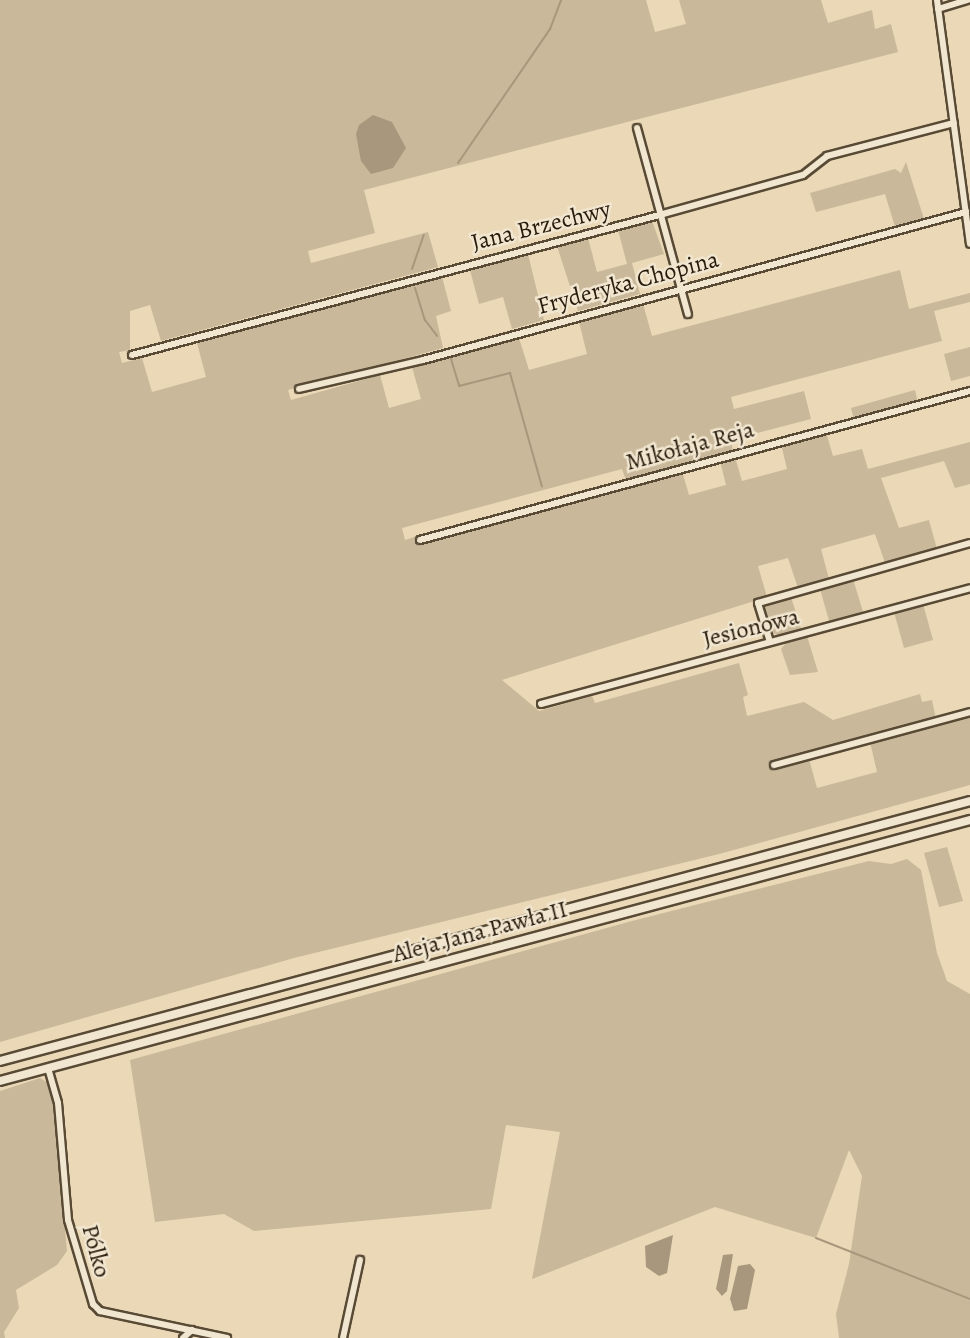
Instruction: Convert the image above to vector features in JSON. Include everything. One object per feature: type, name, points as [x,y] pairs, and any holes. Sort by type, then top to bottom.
[{"type":"main road","name":"Aleja Jana Pawła II","points":[[0,1061],[970,801]]},
{"type":"main road","name":"Aleja Jana Pawła II","points":[[0,1081],[970,820]]},
{"type":"street","points":[[937,0],[970,244]]},
{"type":"street","points":[[938,9],[968,0]]},
{"type":"street","name":"Jana Brzechwy","points":[[132,355],[663,215],[803,175],[827,156],[954,123]]},
{"type":"street","points":[[637,128],[688,314]]},
{"type":"street","name":"Fryderyka Chopina","points":[[299,389],[966,212]]},
{"type":"street","name":"Mikołaja Reja","points":[[420,540],[970,391]]},
{"type":"street","points":[[770,642],[758,603],[970,543]]},
{"type":"street","name":"Jesionowa","points":[[541,704],[970,588]]},
{"type":"street","points":[[774,765],[970,712]]},
{"type":"street","name":"Pólko","points":[[48,1068],[58,1103],[68,1220],[93,1304],[100,1311],[227,1338]]},
{"type":"street","points":[[343,1338],[360,1260]]},
{"type":"street","points":[[183,1338],[192,1331]]},
{"type":"shaded area","points":[[0,0],[646,0],[655,32],[686,24],[679,0],[821,0],[828,23],[872,10],[875,29],[891,24],[898,52],[364,190],[375,233],[308,251],[311,263],[428,232],[438,267],[161,341],[150,305],[130,311],[130,350],[119,352],[122,363],[142,358],[152,392],[206,377],[197,343],[442,277],[451,311],[436,316],[443,348],[288,390],[291,400],[380,375],[389,408],[421,399],[412,367],[519,338],[529,370],[587,354],[579,322],[643,304],[652,336],[900,270],[909,309],[970,293],[970,302],[934,311],[942,341],[731,397],[734,409],[804,391],[811,419],[731,440],[733,452],[626,480],[622,469],[402,528],[405,540],[414,537],[425,544],[682,471],[689,495],[726,485],[720,461],[735,457],[742,481],[787,469],[781,444],[826,432],[833,456],[862,449],[868,469],[970,442],[970,484],[955,488],[944,461],[881,478],[899,528],[929,520],[937,549],[885,563],[875,534],[821,549],[829,579],[798,588],[788,558],[758,566],[767,597],[502,680],[539,711],[592,696],[595,703],[739,663],[748,695],[743,697],[747,716],[804,702],[833,720],[920,694],[922,702],[932,700],[936,719],[772,762],[773,768],[809,759],[817,788],[877,772],[870,742],[970,716],[970,785],[719,854],[294,958],[0,1042]]},
{"type":"shaded area","points":[[373,115],[392,122],[406,148],[393,168],[371,174],[361,161],[356,134],[359,125]]},
{"type":"shaded area","points":[[906,162],[924,219],[895,227],[885,194],[816,212],[810,193],[895,169],[901,173]]},
{"type":"shaded area","points":[[652,221],[664,254],[632,263],[640,294],[578,311],[557,246],[588,238],[597,272],[627,264],[618,230]]},
{"type":"shaded area","points":[[528,254],[544,320],[512,329],[503,297],[479,304],[470,270]]},
{"type":"shaded area","points":[[970,347],[970,376],[951,381],[944,354]]},
{"type":"shaded area","points":[[915,390],[918,403],[854,420],[851,408]]},
{"type":"shaded area","points":[[853,579],[864,615],[830,624],[820,589]]},
{"type":"shaded area","points":[[791,597],[802,632],[777,635],[770,631],[763,605]]},
{"type":"shaded area","points":[[923,604],[933,640],[904,648],[894,612]]},
{"type":"shaded area","points":[[807,636],[818,672],[790,675],[781,649],[787,642]]},
{"type":"shaded area","points":[[947,847],[963,901],[939,907],[924,853]]},
{"type":"shaded area","points":[[907,859],[921,870],[937,953],[947,981],[970,994],[970,1338],[839,1338],[836,1314],[849,1264],[862,1176],[849,1150],[816,1238],[715,1207],[532,1279],[560,1132],[506,1125],[491,1209],[254,1231],[224,1214],[155,1222],[130,1060],[632,921],[869,861],[891,864]]},
{"type":"shaded area","points":[[40,1078],[48,1083],[54,1107],[67,1251],[57,1265],[16,1290],[19,1308],[4,1332],[5,1338],[0,1338],[0,1091]]},
{"type":"shaded area","points":[[673,1235],[667,1273],[659,1276],[646,1267],[645,1246]]},
{"type":"shaded area","points":[[733,1254],[727,1291],[722,1296],[716,1289],[723,1255]]},
{"type":"shaded area","points":[[750,1264],[755,1270],[747,1309],[734,1311],[730,1299],[738,1266]]},
{"type":"waterway","points":[[458,163],[550,29],[561,0]]},
{"type":"waterway","points":[[412,269],[424,235]]},
{"type":"waterway","points":[[415,288],[425,320],[437,336]]},
{"type":"waterway","points":[[451,359],[459,386],[510,373],[542,487]]},
{"type":"waterway","points":[[816,1238],[970,1299]]}]
